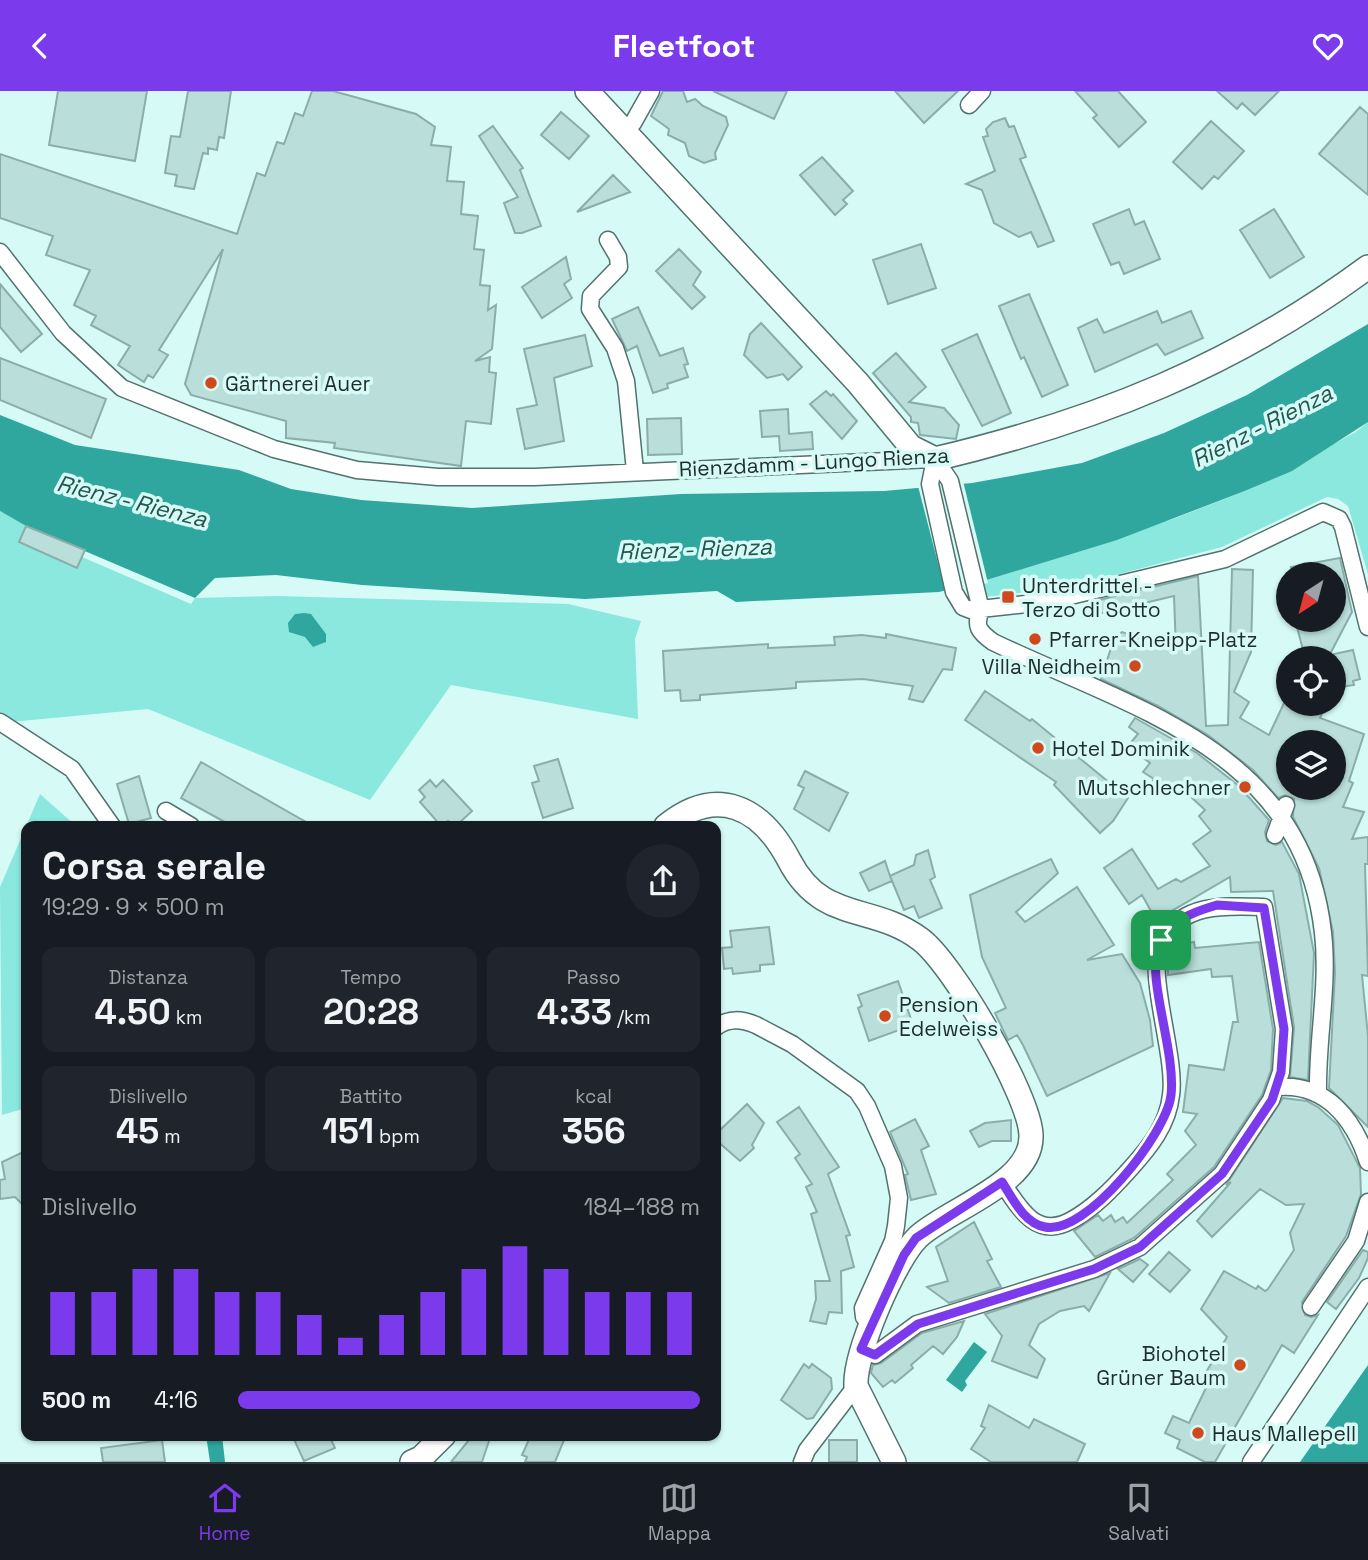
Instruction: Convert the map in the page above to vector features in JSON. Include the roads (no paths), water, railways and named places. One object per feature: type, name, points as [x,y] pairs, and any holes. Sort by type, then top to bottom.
[{"type":"street","points":[[587,91],[858,383],[911,447],[935,459],[950,481],[981,610],[976,621],[978,629],[993,642],[1151,712],[1208,746],[1255,784],[1269,801],[1284,811],[1312,882],[1323,934],[1324,978],[1318,1092]]},
{"type":"street","points":[[633,123],[651,91]]},
{"type":"street","points":[[968,105],[982,91]]},
{"type":"street","points":[[608,240],[618,257],[619,267],[591,296],[590,309],[615,348],[626,381],[635,471]]},
{"type":"street","name":"Rienzdamm - Lungo Rienza","points":[[0,252],[63,333],[121,388],[274,449],[357,470],[438,477],[535,477],[935,459],[1099,412],[1189,376],[1274,332],[1368,267]]},
{"type":"street","points":[[935,459],[930,484],[954,592],[963,607],[981,610],[1045,602],[1225,559],[1323,512],[1339,519],[1343,527],[1368,627]]},
{"type":"street","points":[[0,722],[72,769],[109,821]]},
{"type":"street","points":[[672,821],[682,813],[704,806],[724,804],[743,810],[770,828],[798,878],[813,894],[835,906],[898,926],[920,939],[940,957],[958,980],[1027,1115],[1031,1135],[1029,1149],[1014,1173],[916,1238],[904,1255],[861,1349],[855,1372],[856,1386],[894,1462]]},
{"type":"street","points":[[166,811],[183,821]]},
{"type":"street","points":[[1275,835],[1284,811]]},
{"type":"street","points":[[861,1349],[875,1355],[918,1324],[1094,1269],[1140,1247],[1222,1174],[1278,1087],[1284,1029],[1264,908],[1217,905],[1196,911],[1169,929],[1157,951],[1157,973],[1172,1063],[1171,1097],[1163,1125],[1149,1147],[1112,1189],[1075,1219],[1059,1227],[1046,1228],[1021,1212],[1002,1182]]},
{"type":"street","points":[[721,1025],[741,1019],[756,1025],[842,1078],[867,1106],[893,1166],[899,1198],[893,1241],[863,1308],[864,1317],[873,1322]]},
{"type":"street","points":[[1278,1087],[1299,1085],[1318,1092],[1333,1104],[1364,1141],[1368,1162]]},
{"type":"street","points":[[1311,1307],[1356,1241],[1368,1202]]},
{"type":"street","points":[[1251,1462],[1368,1287]]},
{"type":"street","points":[[802,1462],[807,1450],[856,1386]]},
{"type":"street","points":[[411,1462],[421,1458],[437,1441]]},
{"type":"water","name":"Rienz - Rienza","points":[[1368,324],[1368,422],[1292,471],[1117,540],[939,592],[736,602],[717,591],[585,599],[362,585],[276,575],[215,578],[195,598],[26,526],[0,511],[0,415],[75,445],[239,470],[291,489],[361,500],[472,508],[681,494],[884,491],[972,483],[1082,463],[1164,433],[1247,395]]},
{"type":"water","points":[[295,614],[311,614],[326,634],[326,642],[313,647],[305,637],[289,632],[288,623]]},
{"type":"water","points":[[974,1342],[987,1352],[965,1381],[967,1385],[962,1392],[946,1380]]},
{"type":"water","points":[[1368,1365],[1368,1462],[1300,1462]]},
{"type":"water","points":[[207,1441],[223,1441],[225,1462],[210,1462]]},
{"type":"place","name":"Gärtnerei Auer","points":[[211,383]]},
{"type":"place","name":"Unterdrittel - Terzo di Sotto","points":[[1008,597]]},
{"type":"place","name":"Pfarrer-Kneipp-Platz","points":[[1035,639]]},
{"type":"place","name":"Villa Neidheim","points":[[1135,666]]},
{"type":"place","name":"Hotel Dominik","points":[[1038,748]]},
{"type":"place","name":"Mutschlechner","points":[[1245,787]]},
{"type":"place","name":"Pension Edelweiss","points":[[885,1016]]},
{"type":"place","name":"Biohotel Grüner Baum","points":[[1240,1365]]},
{"type":"place","name":"Haus Mallepell","points":[[1198,1433]]}]
